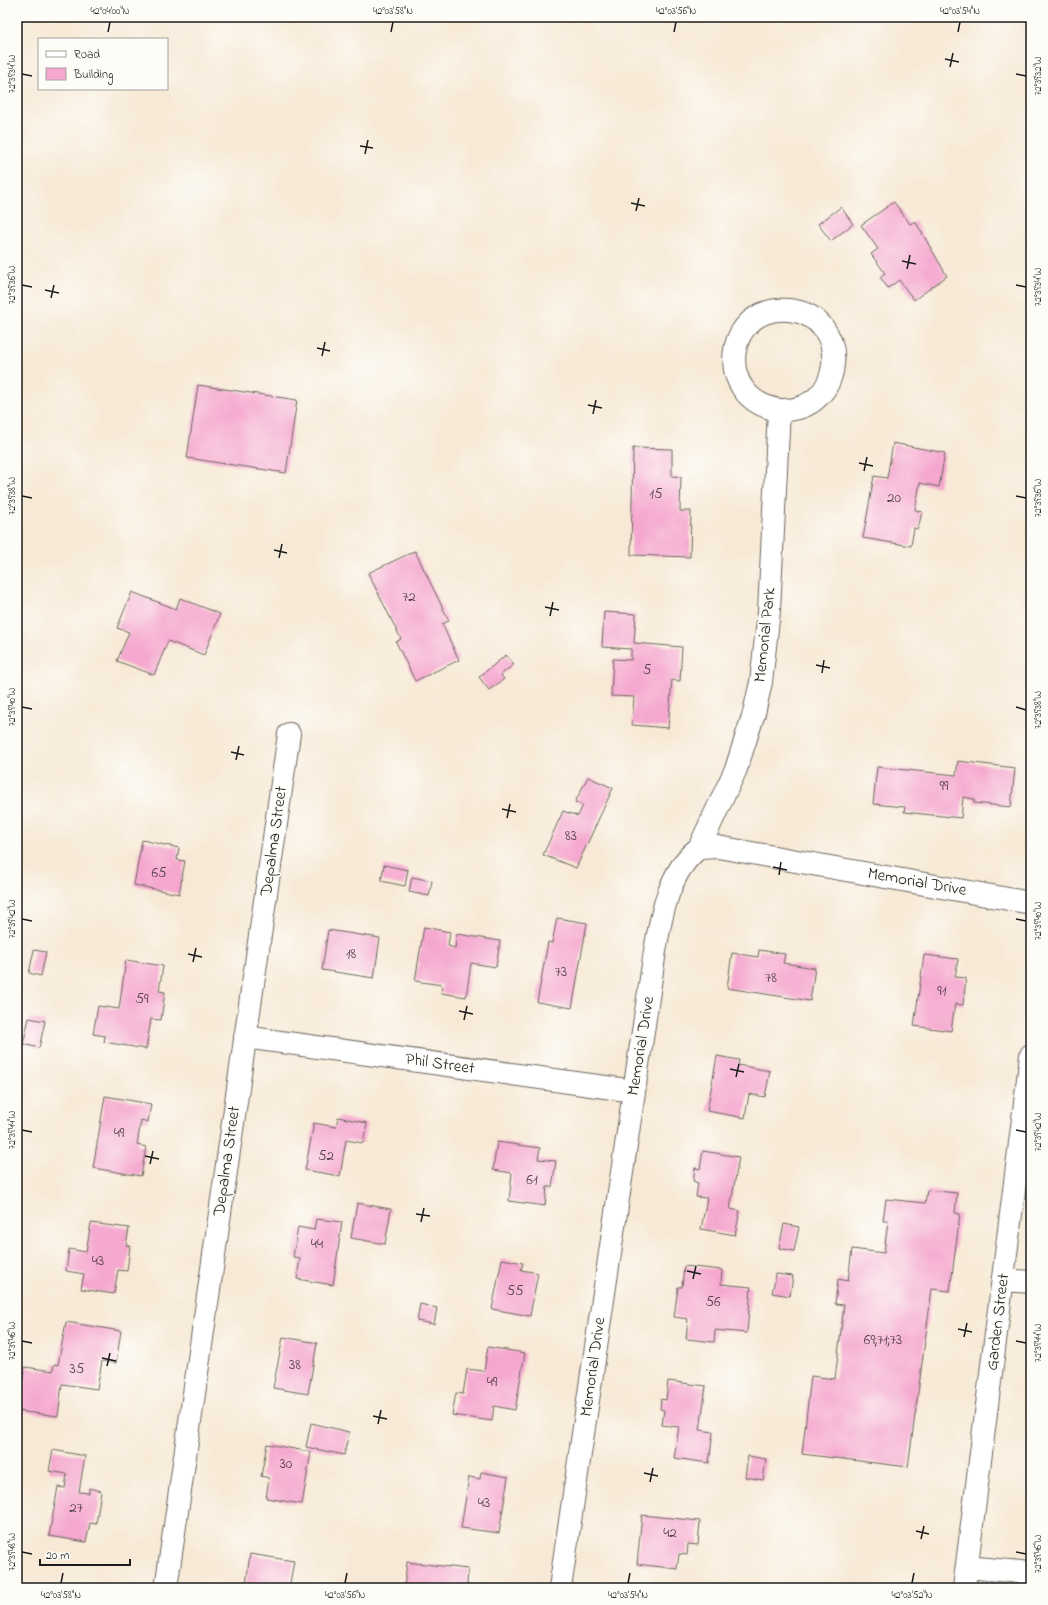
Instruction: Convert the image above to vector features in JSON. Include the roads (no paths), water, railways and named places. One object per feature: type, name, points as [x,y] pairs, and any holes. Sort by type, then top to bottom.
[{"type":"street","points":[[787,310],[802,313],[821,326],[829,338],[834,360],[832,375],[820,395],[802,407],[786,411],[779,410],[764,406],[746,392],[737,379],[734,356],[741,334],[751,322],[764,314],[787,310]]},
{"type":"street","name":"Memorial Park","points":[[699,848],[736,769],[754,713],[761,682],[770,611],[779,410]]},
{"type":"street","name":"Depalma Street","points":[[166,1588],[289,734]]},
{"type":"street","name":"Memorial Drive","points":[[560,1588],[655,951],[662,916],[670,890],[679,872],[692,854],[699,848],[718,847],[1031,903]]},
{"type":"street","name":"Phil Street","points":[[245,1037],[634,1091]]},
{"type":"street","name":"Garden Street","points":[[966,1578],[1031,1055]]},
{"type":"street","points":[[1003,1280],[1031,1282]]},
{"type":"street","points":[[966,1578],[1031,1573]]}]
